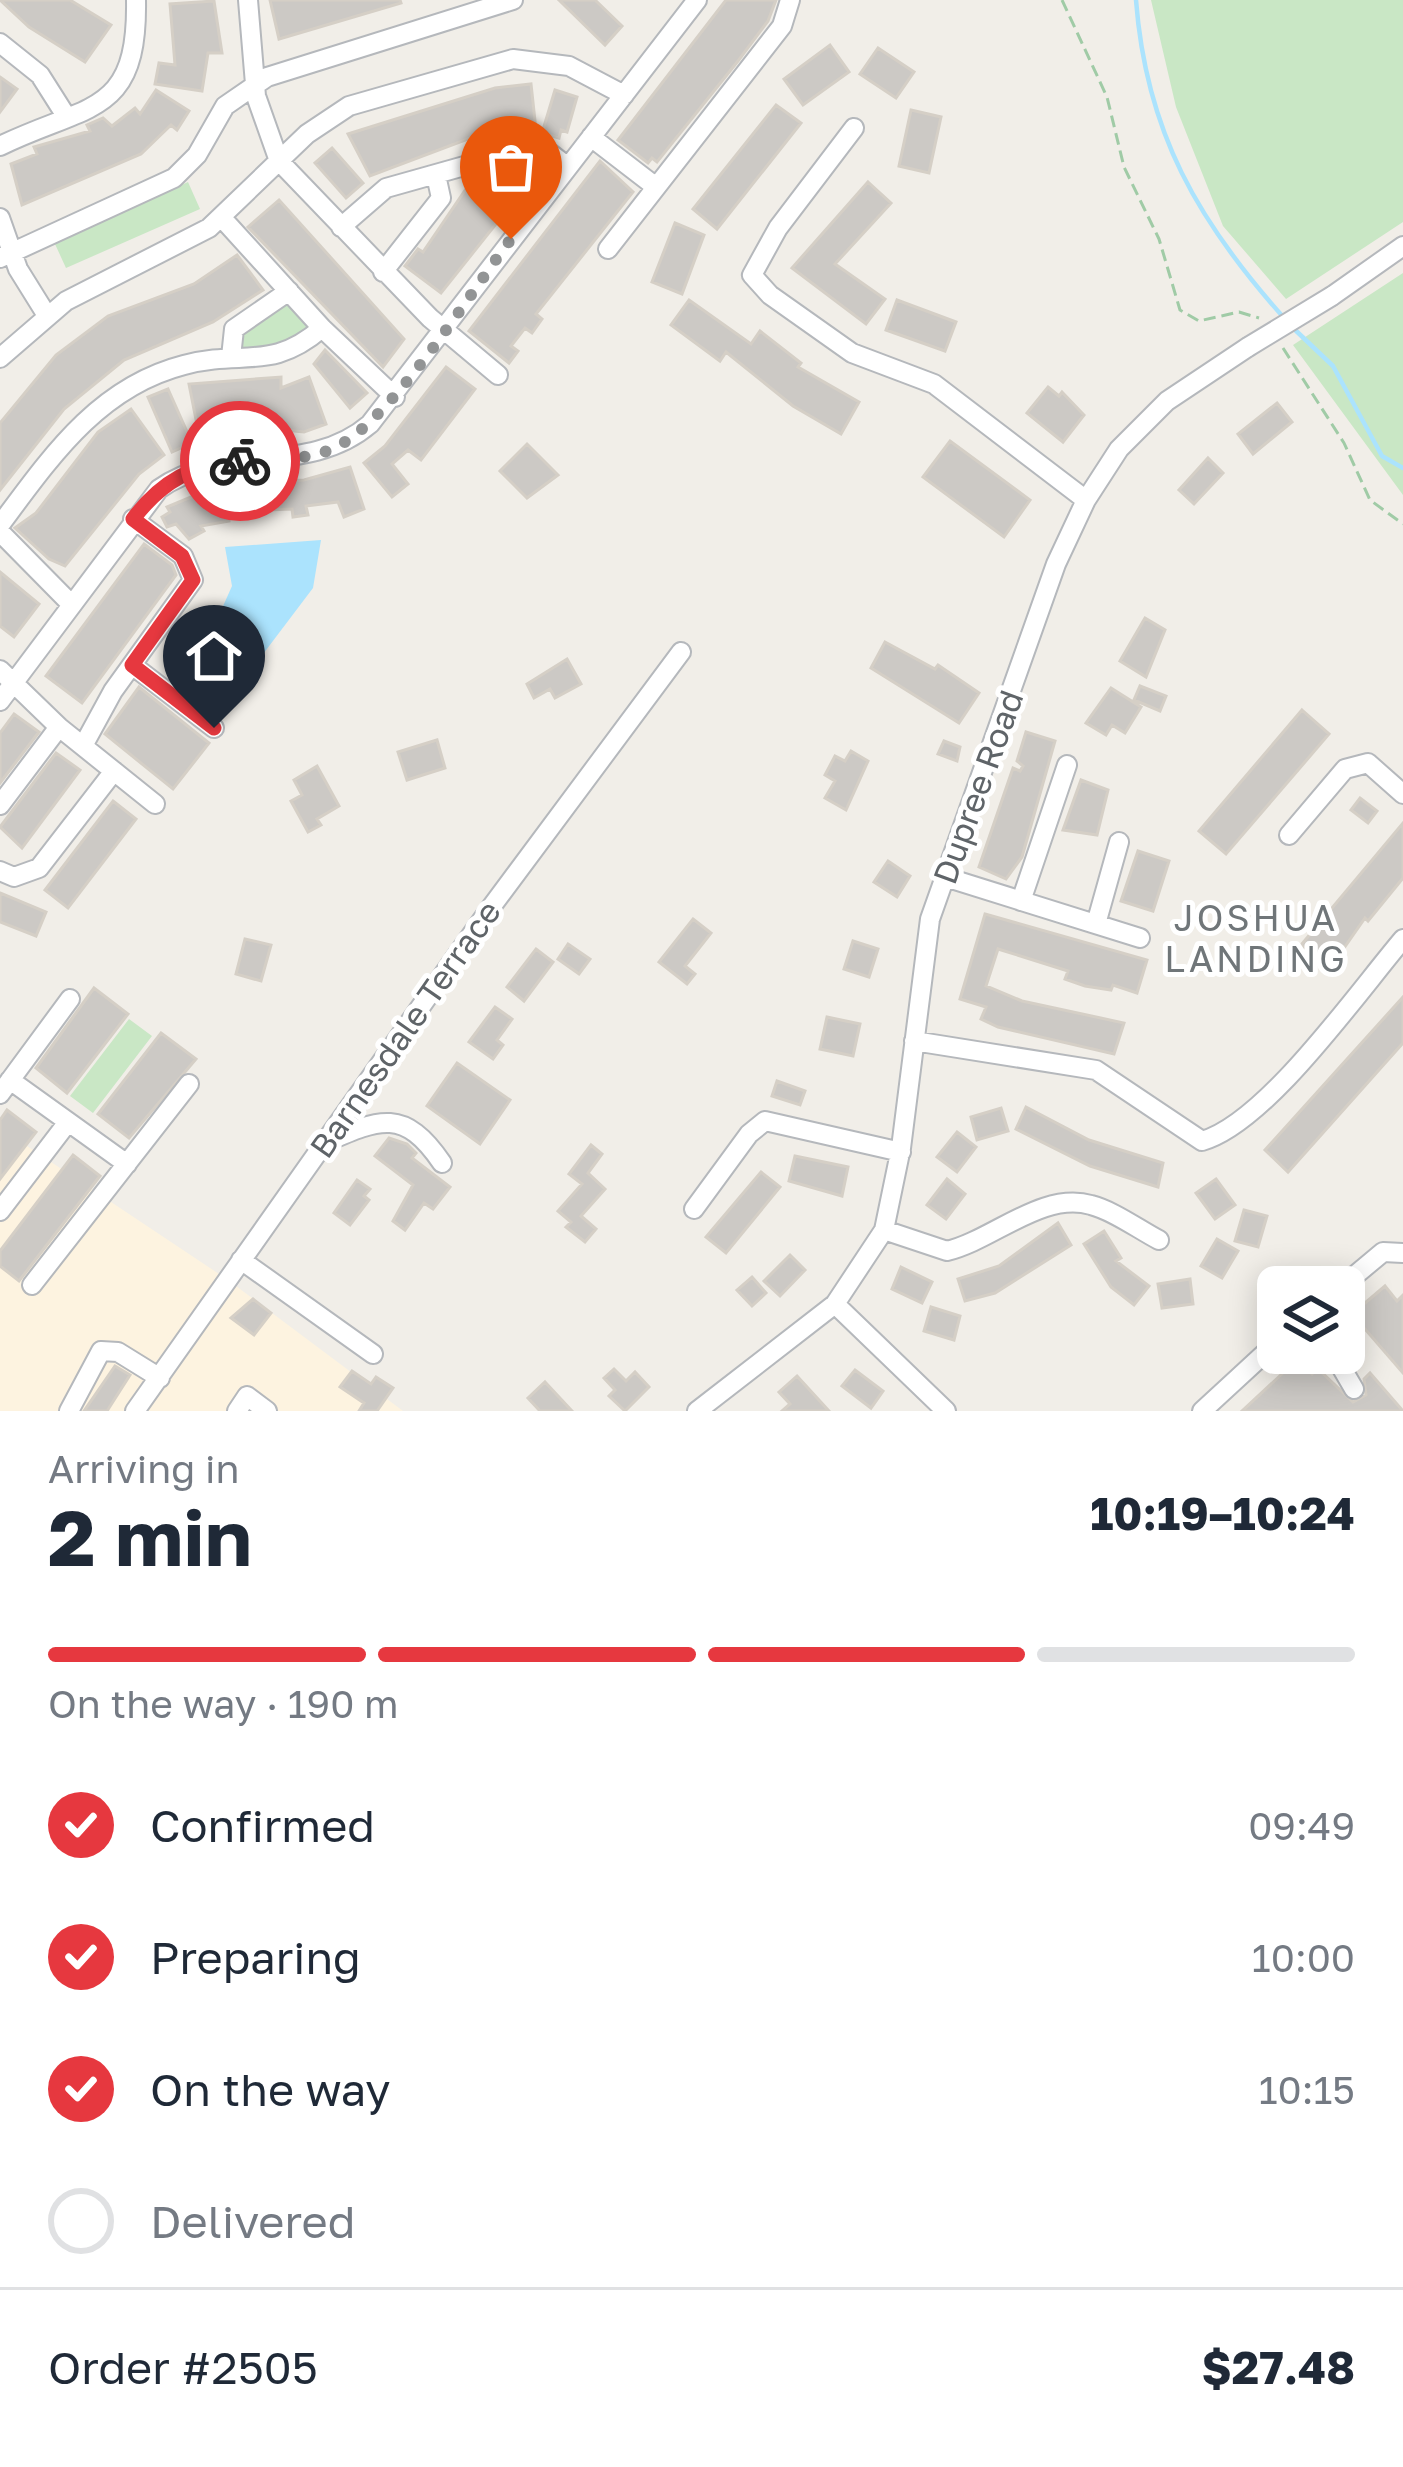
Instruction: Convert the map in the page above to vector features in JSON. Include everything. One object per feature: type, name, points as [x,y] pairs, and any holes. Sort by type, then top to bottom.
[{"type":"street","points":[[0,146],[96,105],[121,87],[134,55],[136,0]]},
{"type":"street","points":[[248,0],[255,84],[279,160],[383,272],[498,375]]},
{"type":"street","points":[[7,255],[174,178],[196,155],[225,106],[255,84],[513,0]]},
{"type":"street","points":[[0,701],[7,676],[71,604],[159,488],[182,473],[222,462],[329,450],[357,435],[395,397],[442,329],[697,0]]},
{"type":"street","points":[[608,249],[782,26],[790,0]]},
{"type":"street","points":[[0,43],[40,75],[66,116]]},
{"type":"street","points":[[0,358],[46,314],[222,218],[322,121],[349,106],[513,58],[569,66],[624,95]]},
{"type":"street","points":[[854,128],[778,228],[752,274],[770,295],[852,353],[934,384],[1086,500]]},
{"type":"street","points":[[591,137],[656,187]]},
{"type":"street","points":[[341,226],[386,188],[531,149],[568,167]]},
{"type":"street","points":[[383,272],[441,199],[436,175]]},
{"type":"street","points":[[0,218],[7,255],[46,314]]},
{"type":"street","points":[[222,218],[322,328],[395,397]]},
{"type":"street","name":"Dupree Road","points":[[698,1411],[835,1304],[884,1230],[901,1152],[924,948],[1055,564],[1086,500],[1143,423],[1248,347],[1403,246]]},
{"type":"street","points":[[232,357],[234,329],[289,291]]},
{"type":"street","points":[[71,604],[0,529],[67,437],[99,406],[138,382],[184,365],[232,357],[277,357],[298,348],[322,328]]},
{"type":"street","points":[[83,746],[132,665],[193,580],[182,556],[133,519]]},
{"type":"street","name":"Barnesdale Terrace","points":[[135,1411],[681,652]]},
{"type":"street","points":[[132,665],[214,728]]},
{"type":"street","points":[[7,676],[59,727],[155,804]]},
{"type":"street","points":[[0,806],[59,727]]},
{"type":"street","points":[[1289,836],[1345,769],[1368,763],[1403,794]]},
{"type":"street","points":[[1021,901],[1067,765]]},
{"type":"street","points":[[0,871],[14,877],[39,868],[114,771]]},
{"type":"street","points":[[1096,924],[1119,842]]},
{"type":"street","points":[[945,877],[1140,938]]},
{"type":"street","points":[[914,1041],[1096,1070],[1202,1141],[1226,1134],[1260,1106],[1403,939]]},
{"type":"street","points":[[70,999],[5,1087],[68,1121],[127,1164]]},
{"type":"street","points":[[32,1286],[188,1084]]},
{"type":"street","points":[[0,1211],[68,1121]]},
{"type":"street","points":[[694,1209],[749,1134],[765,1121],[901,1152]]},
{"type":"street","points":[[324,1143],[376,1122],[400,1122],[428,1143],[442,1163]]},
{"type":"street","points":[[884,1230],[947,1251],[1046,1207],[1070,1202],[1093,1205],[1159,1240]]},
{"type":"street","points":[[1365,1267],[1383,1252],[1400,1251]]},
{"type":"street","points":[[241,1260],[373,1354]]},
{"type":"street","points":[[835,1304],[946,1411]]},
{"type":"street","points":[[69,1411],[101,1351],[118,1352],[160,1378]]},
{"type":"street","points":[[1202,1411],[1257,1360]]},
{"type":"street","points":[[1346,1374],[1354,1389]]},
{"type":"street","points":[[237,1411],[247,1396],[267,1411]]},
{"type":"path","points":[[1062,0],[1107,98],[1124,167],[1159,238],[1180,310],[1199,321],[1239,312],[1264,321]]},
{"type":"path","points":[[1274,334],[1344,443],[1370,500],[1403,524]]},
{"type":"shaded area","points":[[0,1128],[228,1280],[403,1411],[0,1411]]},
{"type":"green space","points":[[1151,0],[1403,0],[1403,222],[1286,299],[1223,226],[1176,107]]},
{"type":"green space","points":[[188,182],[200,209],[66,268],[55,244]]},
{"type":"green space","points":[[1403,273],[1403,495],[1293,345]]},
{"type":"green space","points":[[286,300],[312,325],[293,347],[241,353],[235,339]]},
{"type":"green space","points":[[129,1019],[152,1036],[93,1113],[70,1096]]},
{"type":"water","points":[[321,540],[313,588],[254,666],[224,675],[199,660],[232,586],[225,547]]},
{"type":"building","points":[[0,0],[70,0],[111,25],[85,62],[29,27]]},
{"type":"building","points":[[270,0],[400,0],[401,3],[279,39]]},
{"type":"building","points":[[559,0],[595,0],[622,26],[605,45]]},
{"type":"building","points":[[726,0],[776,0],[768,21],[738,61],[657,162],[652,158],[648,163],[618,140]]},
{"type":"building","points":[[214,1],[222,53],[208,53],[202,91],[155,84],[159,63],[175,65],[170,4]]},
{"type":"building","points":[[830,45],[849,72],[803,105],[784,79]]},
{"type":"building","points":[[878,48],[914,72],[896,98],[860,74]]},
{"type":"building","points":[[0,77],[17,89],[0,112]]},
{"type":"building","points":[[531,84],[536,130],[512,130],[483,140],[481,134],[370,176],[348,134],[495,88]]},
{"type":"building","points":[[156,90],[189,111],[177,130],[171,125],[141,154],[22,205],[11,164],[37,154],[34,147],[90,131],[87,125],[103,118],[112,126],[135,108],[140,114]]},
{"type":"building","points":[[555,90],[577,97],[567,132],[561,130],[559,138],[542,133]]},
{"type":"building","points":[[776,105],[801,123],[717,229],[693,209]]},
{"type":"building","points":[[911,110],[941,117],[929,173],[899,166]]},
{"type":"building","points":[[332,148],[363,183],[346,198],[315,163]]},
{"type":"building","points":[[600,161],[633,192],[536,314],[542,319],[532,333],[525,328],[511,346],[518,351],[509,363],[469,331]]},
{"type":"building","points":[[497,171],[523,190],[441,293],[405,266],[418,249],[423,252],[470,183],[475,186],[484,175],[491,177]]},
{"type":"building","points":[[868,182],[891,203],[835,264],[885,299],[866,324],[792,268]]},
{"type":"building","points":[[279,200],[404,339],[383,367],[248,227]]},
{"type":"building","points":[[675,223],[704,235],[682,294],[652,282]]},
{"type":"building","points":[[237,255],[263,290],[213,322],[124,360],[64,409],[0,490],[0,423],[56,355],[108,316],[194,284]]},
{"type":"building","points":[[689,300],[751,344],[760,331],[801,363],[798,367],[859,402],[841,434],[793,406],[726,352],[720,361],[671,325]]},
{"type":"building","points":[[897,300],[956,322],[945,351],[886,330]]},
{"type":"building","points":[[325,350],[367,393],[350,408],[314,364]]},
{"type":"building","points":[[446,367],[475,389],[421,460],[408,450],[392,464],[408,484],[392,497],[364,463],[385,446]]},
{"type":"building","points":[[281,377],[281,388],[309,377],[326,424],[304,432],[274,429],[275,435],[200,440],[189,384]]},
{"type":"building","points":[[1048,387],[1059,396],[1062,392],[1084,415],[1063,442],[1027,413]]},
{"type":"building","points":[[168,389],[192,443],[172,452],[148,397]]},
{"type":"building","points":[[1277,403],[1292,422],[1253,454],[1238,434]]},
{"type":"building","points":[[131,409],[164,455],[139,474],[65,566],[49,559],[15,528],[36,513],[98,432]]},
{"type":"building","points":[[950,441],[1030,500],[1004,537],[923,477]]},
{"type":"building","points":[[527,444],[558,475],[527,498],[500,471]]},
{"type":"building","points":[[1208,458],[1223,473],[1194,504],[1179,490]]},
{"type":"building","points":[[350,467],[364,509],[344,517],[338,502],[306,506],[308,515],[293,517],[292,509],[243,511],[228,514],[229,521],[201,526],[204,531],[189,539],[176,524],[167,527],[162,517],[170,512],[167,507],[208,490],[207,485],[304,480]]},
{"type":"building","points":[[144,544],[172,565],[176,575],[82,703],[46,676]]},
{"type":"building","points":[[0,572],[39,604],[14,637],[0,626]]},
{"type":"building","points":[[1145,618],[1165,630],[1146,677],[1120,661]]},
{"type":"building","points":[[885,642],[935,669],[938,665],[979,693],[959,723],[871,668]]},
{"type":"building","points":[[567,659],[581,684],[555,698],[550,689],[534,698],[527,684]]},
{"type":"building","points":[[1140,686],[1166,696],[1160,711],[1134,700]]},
{"type":"building","points":[[139,687],[209,743],[173,789],[105,734]]},
{"type":"building","points":[[1111,688],[1141,707],[1125,733],[1112,725],[1106,735],[1086,723]]},
{"type":"building","points":[[1302,710],[1329,734],[1226,854],[1199,831]]},
{"type":"building","points":[[14,714],[39,732],[0,783],[0,733]]},
{"type":"building","points":[[1026,732],[1055,741],[1022,857],[1006,879],[979,867],[1013,768],[1020,771],[1023,766],[1017,761]]},
{"type":"building","points":[[437,740],[445,768],[407,780],[398,752]]},
{"type":"building","points":[[944,741],[960,747],[957,761],[938,754]]},
{"type":"building","points":[[851,751],[868,761],[846,810],[825,798],[835,781],[825,775],[835,756],[845,761]]},
{"type":"building","points":[[56,753],[80,770],[22,848],[0,827]]},
{"type":"building","points":[[317,766],[339,806],[317,819],[321,825],[308,832],[291,801],[302,795],[294,780]]},
{"type":"building","points":[[1081,780],[1108,790],[1097,835],[1063,830]]},
{"type":"building","points":[[1360,798],[1377,811],[1368,823],[1351,810]]},
{"type":"building","points":[[113,801],[136,819],[68,908],[45,890]]},
{"type":"building","points":[[1403,823],[1403,878],[1368,921],[1365,918],[1330,968],[1301,945]]},
{"type":"building","points":[[1138,851],[1169,861],[1153,911],[1121,901]]},
{"type":"building","points":[[888,861],[910,876],[897,897],[874,882]]},
{"type":"building","points":[[0,893],[46,912],[36,936],[0,922]]},
{"type":"building","points":[[985,914],[1147,960],[1137,993],[1113,985],[1111,990],[1085,986],[1065,979],[1068,971],[998,949],[986,986],[1022,1001],[1124,1023],[1114,1054],[998,1027],[981,1019],[986,1007],[960,999]]},
{"type":"building","points":[[693,919],[711,933],[685,966],[695,974],[687,984],[659,962]]},
{"type":"building","points":[[245,939],[271,945],[261,981],[236,974]]},
{"type":"building","points":[[853,941],[878,949],[869,977],[844,969]]},
{"type":"building","points":[[568,944],[590,959],[579,974],[558,959]]},
{"type":"building","points":[[536,949],[553,962],[524,1001],[507,987]]},
{"type":"building","points":[[94,988],[128,1014],[67,1093],[36,1068]]},
{"type":"building","points":[[1403,997],[1403,1043],[1288,1172],[1265,1150]]},
{"type":"building","points":[[495,1007],[512,1019],[497,1040],[503,1045],[493,1059],[469,1042]]},
{"type":"building","points":[[827,1017],[860,1024],[853,1056],[820,1049]]},
{"type":"building","points":[[161,1033],[196,1059],[129,1138],[98,1114]]},
{"type":"building","points":[[457,1063],[510,1100],[480,1144],[427,1106]]},
{"type":"building","points":[[777,1081],[805,1091],[800,1105],[772,1096]]},
{"type":"building","points":[[1026,1107],[1089,1140],[1163,1163],[1158,1187],[1090,1166],[1016,1129]]},
{"type":"building","points":[[1001,1108],[1008,1131],[977,1140],[971,1117]]},
{"type":"building","points":[[7,1110],[36,1132],[0,1179],[0,1120]]},
{"type":"building","points":[[957,1132],[976,1147],[957,1172],[937,1157]]},
{"type":"building","points":[[389,1138],[407,1144],[416,1153],[412,1158],[450,1187],[433,1209],[424,1203],[405,1230],[393,1221],[413,1185],[375,1156]]},
{"type":"building","points":[[591,1145],[602,1154],[588,1173],[605,1189],[581,1216],[596,1229],[585,1242],[566,1227],[571,1222],[558,1211],[582,1184],[569,1174]]},
{"type":"building","points":[[73,1155],[100,1176],[19,1281],[0,1266],[0,1251]]},
{"type":"building","points":[[795,1156],[848,1167],[842,1196],[789,1181]]},
{"type":"building","points":[[761,1172],[780,1187],[726,1253],[706,1237]]},
{"type":"building","points":[[947,1179],[965,1194],[946,1219],[927,1205]]},
{"type":"building","points":[[1216,1179],[1235,1205],[1215,1219],[1196,1193]]},
{"type":"building","points":[[357,1180],[370,1189],[364,1196],[369,1200],[350,1225],[334,1213]]},
{"type":"building","points":[[1244,1210],[1267,1216],[1258,1247],[1235,1241]]},
{"type":"building","points":[[1058,1223],[1071,1245],[995,1293],[965,1301],[958,1279],[999,1266]]},
{"type":"building","points":[[1104,1231],[1121,1258],[1116,1261],[1149,1286],[1134,1305],[1111,1287],[1084,1244]]},
{"type":"building","points":[[1217,1239],[1238,1251],[1222,1278],[1201,1266]]},
{"type":"building","points":[[790,1255],[805,1270],[780,1296],[764,1281]]},
{"type":"building","points":[[901,1267],[932,1282],[922,1303],[892,1289]]},
{"type":"building","points":[[752,1277],[766,1293],[752,1306],[737,1290]]},
{"type":"building","points":[[1190,1279],[1193,1304],[1162,1308],[1158,1284]]},
{"type":"building","points":[[1385,1286],[1397,1301],[1403,1295],[1403,1373],[1365,1329],[1365,1303]]},
{"type":"building","points":[[253,1299],[271,1313],[254,1335],[231,1318]]},
{"type":"building","points":[[931,1307],[960,1316],[954,1340],[924,1331]]},
{"type":"building","points":[[115,1366],[130,1375],[107,1411],[84,1411]]},
{"type":"building","points":[[614,1369],[626,1381],[635,1372],[649,1387],[625,1411],[609,1396],[615,1390],[604,1378]]},
{"type":"building","points":[[855,1370],[883,1391],[871,1408],[842,1386]]},
{"type":"building","points":[[352,1371],[371,1384],[376,1377],[393,1388],[377,1411],[359,1411],[364,1403],[340,1387]]},
{"type":"building","points":[[1370,1373],[1403,1411],[1242,1411],[1282,1374],[1323,1374],[1353,1402],[1366,1395],[1364,1379]]},
{"type":"building","points":[[797,1376],[829,1411],[782,1411],[790,1404],[779,1392]]},
{"type":"building","points":[[545,1382],[572,1411],[540,1411],[528,1398]]},
{"type":"waterway","points":[[1136,0],[1151,92],[1182,173],[1226,247],[1285,319]]},
{"type":"waterway","points":[[1292,327],[1333,366],[1382,456],[1403,468]]},
{"type":"way so far","points":[[240,461],[314,455],[357,435],[395,397],[511,239]]},
{"type":"district","name":"JOSHUA LANDING","points":[[1256,938]]},
{"type":"route","points":[[214,728],[132,665],[193,580],[190,564],[133,519],[159,488],[182,473],[240,461]]}]
